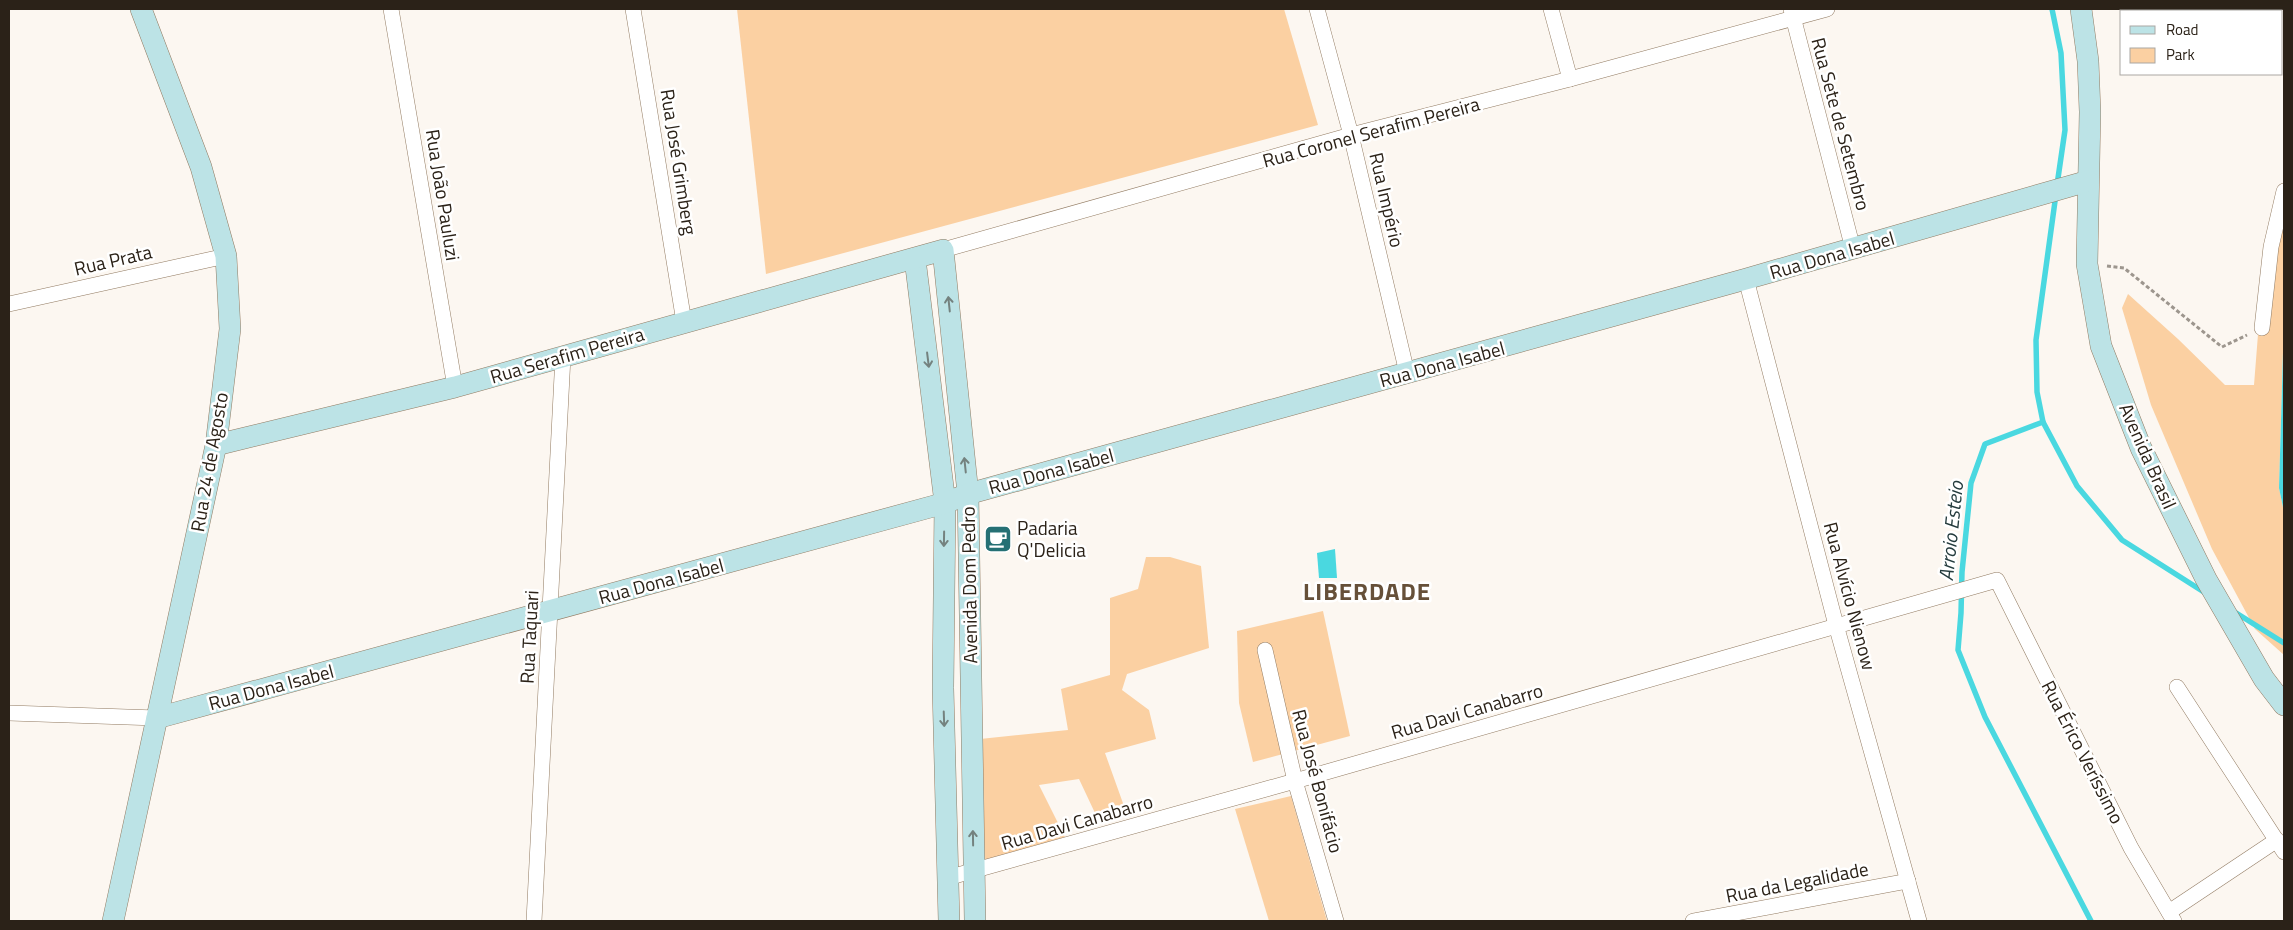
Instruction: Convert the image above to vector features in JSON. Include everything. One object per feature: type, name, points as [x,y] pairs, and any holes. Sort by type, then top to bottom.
[{"type":"street","name":"Rua 24 de Agosto","points":[[113,921],[216,445],[230,329],[226,256],[201,167],[141,9]]},
{"type":"street","name":"Rua João Pauluzi","points":[[391,9],[454,387]]},
{"type":"street","name":"Rua José Grimberg","points":[[633,9],[684,322]]},
{"type":"street","name":"Rua Império","points":[[1316,9],[1351,135],[1407,373]]},
{"type":"street","points":[[1551,9],[1570,79]]},
{"type":"street","name":"Rua Coronel Serafim Pereira","points":[[915,259],[1351,135],[1570,79],[1792,13],[1827,9]]},
{"type":"street","points":[[2078,184],[2090,149],[2088,69],[2081,9]]},
{"type":"street","name":"Rua Sete de Setembro","points":[[1792,13],[1853,249]]},
{"type":"street","name":"Rua Dona Isabel","points":[[9,713],[157,718],[945,503],[968,494],[1746,279],[2078,184]]},
{"type":"street","name":"Avenida Brasil","points":[[2078,184],[2086,264],[2101,346],[2141,448],[2206,579],[2264,679],[2284,705]]},
{"type":"street","points":[[2262,328],[2271,246],[2284,191]]},
{"type":"street","name":"Avenida Dom Pedro","points":[[943,250],[968,494],[975,921]]},
{"type":"street","name":"Rua Prata","points":[[9,304],[226,256]]},
{"type":"street","name":"Rua Serafim Pereira","points":[[216,445],[454,387],[915,259]]},
{"type":"street","name":"Avenida Dom Pedro","points":[[915,259],[945,503],[943,688],[949,921]]},
{"type":"street","name":"Rua Alvício Nienow","points":[[1746,279],[1836,625],[1919,921]]},
{"type":"street","name":"Rua Taquari","points":[[534,921],[562,356]]},
{"type":"street","name":"Rua Davi Canabarro","points":[[947,878],[1295,781],[1998,580]]},
{"type":"street","name":"Rua Érico Veríssimo","points":[[1998,580],[2131,848],[2171,917]]},
{"type":"street","points":[[943,592],[969,592]]},
{"type":"street","name":"Rua José Bonifácio","points":[[1265,650],[1295,781],[1336,921]]},
{"type":"street","points":[[943,688],[970,686]]},
{"type":"street","points":[[2171,917],[2281,846],[2177,687]]},
{"type":"street","points":[[946,783],[972,783]]},
{"type":"street","name":"Rua da Legalidade","points":[[1693,921],[1908,881]]},
{"type":"path","points":[[2086,264],[2124,268],[2222,347],[2262,328]]},
{"type":"green space","points":[[737,9],[1284,9],[1318,125],[766,274]]},
{"type":"green space","points":[[2284,184],[2284,319],[2279,488],[2284,512],[2284,655],[2255,629],[2212,549],[2151,405],[2122,308],[2128,294],[2225,385],[2254,385],[2260,309],[2271,231]]},
{"type":"green space","points":[[1146,557],[1170,557],[1201,566],[1209,648],[1127,674],[1122,690],[1149,710],[1156,739],[1105,753],[1124,806],[1095,813],[1079,779],[1039,785],[1065,837],[974,864],[980,739],[1068,730],[1061,689],[1110,675],[1110,598],[1138,589]]},
{"type":"green space","points":[[1323,611],[1350,736],[1253,762],[1239,703],[1237,631]]},
{"type":"green space","points":[[1291,796],[1327,921],[1269,921],[1235,809]]},
{"type":"water","points":[[2284,319],[2284,512],[2279,488]]},
{"type":"water","points":[[1335,549],[1337,578],[1319,578],[1317,553]]},
{"type":"waterway","name":"Arroio Esteio","points":[[2052,9],[2061,53],[2065,130],[2057,185]]},
{"type":"waterway","points":[[2056,194],[2036,340],[2037,392],[2043,422],[2077,486],[2122,540],[2207,594]]},
{"type":"waterway","name":"Arroio Esteio","points":[[2043,422],[1985,444],[1971,483],[1962,572],[1958,650],[1985,717],[2091,921]]},
{"type":"waterway","points":[[2233,611],[2284,643]]},
{"type":"place","name":"Padaria Q'Delicia","points":[[998,539]]},
{"type":"district","name":"LIBERDADE","points":[[1367,592]]}]
